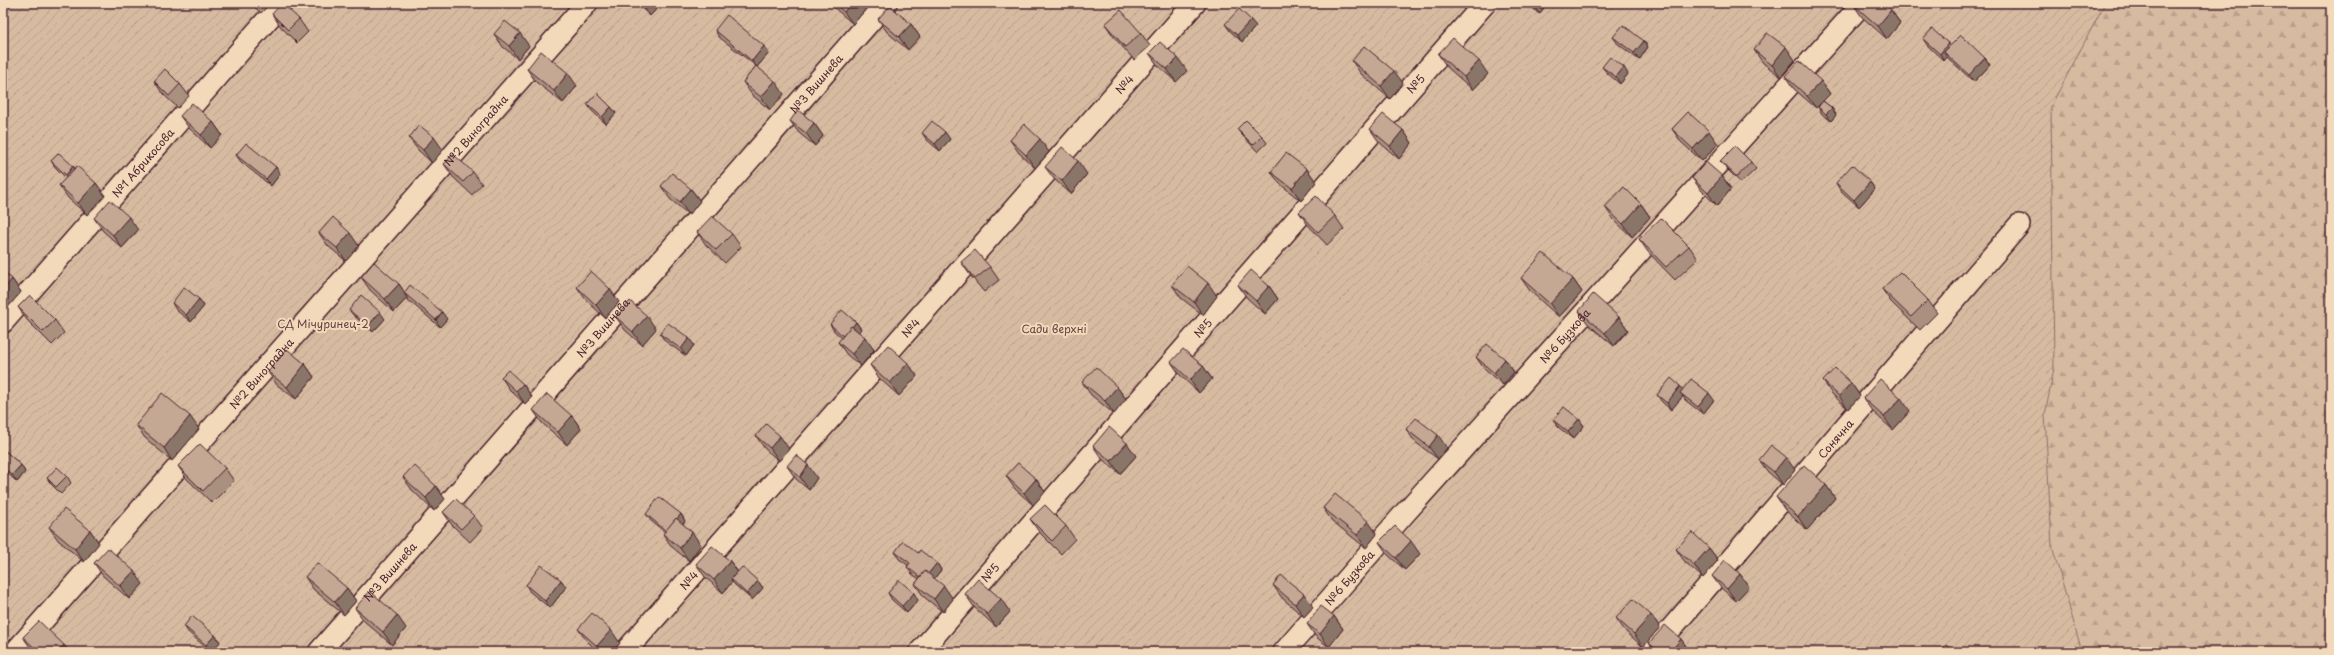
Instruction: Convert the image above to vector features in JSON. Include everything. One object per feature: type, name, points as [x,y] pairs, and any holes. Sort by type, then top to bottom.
[{"type":"lane","name":"№1 Абрикосова","points":[[3,322],[282,3]]},
{"type":"lane","name":"№2 Виноградна","points":[[15,652],[587,3]]},
{"type":"lane","name":"№3 Вишнева","points":[[319,652],[886,3]]},
{"type":"lane","name":"№4","points":[[625,652],[1195,3]]},
{"type":"lane","name":"№5","points":[[920,652],[1485,3]]},
{"type":"lane","name":"№6 Бузкова","points":[[1284,652],[1395,524],[1863,3]]},
{"type":"lane","name":"Сонячна","points":[[1651,652],[2019,225]]},
{"type":"green space","name":"Сади верхні","points":[[3,3],[2105,3],[2051,106],[2054,368],[2045,415],[2052,546],[2082,652],[3,652]]},
{"type":"green space","points":[[1935,3],[2331,3],[2331,652],[2022,652]]},
{"type":"building","points":[[282,3],[299,19],[288,30],[272,14]]},
{"type":"building","points":[[834,3],[851,3],[844,12]]},
{"type":"building","points":[[1883,3],[1891,10],[1878,26],[1853,4]]},
{"type":"building","points":[[890,6],[911,24],[899,37],[878,19]]},
{"type":"building","points":[[1239,9],[1251,20],[1237,35],[1225,24]]},
{"type":"building","points":[[1121,10],[1141,33],[1125,47],[1105,24]]},
{"type":"building","points":[[727,15],[764,46],[752,61],[715,30]]},
{"type":"building","points":[[505,21],[520,33],[509,46],[494,34]]},
{"type":"building","points":[[1623,25],[1644,41],[1634,53],[1613,37]]},
{"type":"building","points":[[1932,29],[1948,43],[1940,54],[1923,39]]},
{"type":"building","points":[[1767,33],[1786,47],[1772,65],[1754,50]]},
{"type":"building","points":[[1961,35],[1985,58],[1969,75],[1944,52]]},
{"type":"building","points":[[1453,38],[1479,61],[1464,77],[1438,54]]},
{"type":"building","points":[[1160,42],[1178,58],[1167,69],[1149,53]]},
{"type":"building","points":[[1364,46],[1394,71],[1381,86],[1352,61]]},
{"type":"building","points":[[541,51],[568,73],[554,91],[527,69]]},
{"type":"building","points":[[1610,57],[1624,67],[1616,77],[1602,67]]},
{"type":"building","points":[[1799,61],[1821,81],[1807,96],[1785,76]]},
{"type":"building","points":[[756,66],[775,81],[761,97],[743,82]]},
{"type":"building","points":[[165,69],[180,84],[169,96],[154,81]]},
{"type":"building","points":[[597,93],[611,107],[602,117],[587,104]]},
{"type":"building","points":[[1823,101],[1832,108],[1826,114],[1818,107]]},
{"type":"building","points":[[192,103],[213,122],[201,135],[180,116]]},
{"type":"building","points":[[798,110],[814,123],[806,133],[790,121]]},
{"type":"building","points":[[1688,112],[1709,131],[1693,149],[1672,129]]},
{"type":"building","points":[[1383,114],[1403,130],[1390,146],[1370,129]]},
{"type":"building","points":[[1246,120],[1262,136],[1253,145],[1237,129]]},
{"type":"building","points":[[932,121],[945,132],[935,144],[922,133]]},
{"type":"building","points":[[1024,124],[1040,139],[1026,155],[1010,140]]},
{"type":"building","points":[[419,125],[434,137],[423,150],[409,138]]},
{"type":"building","points":[[246,143],[276,167],[266,179],[236,155]]},
{"type":"building","points":[[1735,146],[1751,162],[1737,177],[1720,161]]},
{"type":"building","points":[[1062,147],[1078,161],[1062,181],[1045,167]]},
{"type":"building","points":[[59,153],[73,166],[66,175],[51,161]]},
{"type":"building","points":[[1286,153],[1307,169],[1292,188],[1271,172]]},
{"type":"building","points":[[453,154],[473,172],[463,182],[444,164]]},
{"type":"building","points":[[1706,162],[1722,176],[1708,193],[1692,178]]},
{"type":"building","points":[[1852,165],[1870,182],[1854,200],[1836,183]]},
{"type":"building","points":[[77,166],[96,183],[78,203],[59,185]]},
{"type":"building","points":[[672,173],[691,189],[680,202],[661,186]]},
{"type":"building","points":[[1624,187],[1641,204],[1623,224],[1605,207]]},
{"type":"building","points":[[1316,196],[1335,216],[1318,232],[1299,212]]},
{"type":"building","points":[[110,200],[129,217],[113,235],[94,218]]},
{"type":"building","points":[[712,216],[732,234],[716,250],[697,232]]},
{"type":"building","points":[[333,217],[350,233],[337,248],[319,233]]},
{"type":"building","points":[[1661,218],[1689,246],[1666,267],[1639,239]]},
{"type":"building","points":[[975,250],[990,267],[975,279],[961,262]]},
{"type":"building","points":[[1543,253],[1573,279],[1550,304],[1521,278]]},
{"type":"building","points":[[374,262],[399,284],[385,299],[361,277]]},
{"type":"building","points":[[1187,266],[1208,283],[1194,302],[1172,285]]},
{"type":"building","points":[[1251,270],[1269,286],[1256,301],[1238,285]]},
{"type":"building","points":[[3,271],[12,279],[3,290]]},
{"type":"building","points":[[591,271],[610,289],[596,305],[577,287]]},
{"type":"building","points":[[1900,272],[1928,300],[1911,317],[1882,289]]},
{"type":"building","points":[[410,285],[442,312],[436,320],[404,293]]},
{"type":"building","points":[[184,287],[199,299],[186,315],[172,303]]},
{"type":"building","points":[[1593,294],[1619,317],[1605,333],[1579,311]]},
{"type":"building","points":[[30,295],[55,320],[43,332],[18,307]]},
{"type":"building","points":[[361,295],[380,312],[368,326],[349,310]]},
{"type":"building","points":[[630,301],[647,316],[633,332],[616,317]]},
{"type":"building","points":[[842,310],[856,322],[843,336],[830,324]]},
{"type":"building","points":[[668,323],[689,338],[681,349],[660,334]]},
{"type":"building","points":[[851,326],[865,337],[852,354],[838,342]]},
{"type":"building","points":[[1487,344],[1505,359],[1494,373],[1476,357]]},
{"type":"building","points":[[888,345],[908,363],[890,383],[870,365]]},
{"type":"building","points":[[287,349],[305,364],[287,387],[268,372]]},
{"type":"building","points":[[1183,349],[1203,366],[1190,380],[1171,362]]},
{"type":"building","points":[[1096,367],[1117,387],[1105,401],[1082,382]]},
{"type":"building","points":[[1835,368],[1851,383],[1839,396],[1823,381]]},
{"type":"building","points":[[508,370],[523,384],[516,391],[501,377]]},
{"type":"building","points":[[1671,378],[1680,386],[1667,403],[1657,395]]},
{"type":"building","points":[[1691,379],[1709,393],[1698,407],[1680,393]]},
{"type":"building","points":[[1880,379],[1901,398],[1884,417],[1863,398]]},
{"type":"building","points":[[162,393],[190,416],[164,448],[136,425]]},
{"type":"building","points":[[547,394],[572,416],[558,432],[533,410]]},
{"type":"building","points":[[1564,407],[1579,419],[1568,432],[1553,420]]},
{"type":"building","points":[[1416,418],[1438,435],[1429,447],[1406,429]]},
{"type":"building","points":[[766,424],[780,436],[770,448],[756,436]]},
{"type":"building","points":[[1109,427],[1127,443],[1111,461],[1093,446]]},
{"type":"building","points":[[200,444],[225,468],[203,491],[178,466]]},
{"type":"building","points":[[1771,445],[1786,457],[1774,472],[1759,460]]},
{"type":"building","points":[[3,449],[21,465],[12,475],[3,467]]},
{"type":"building","points":[[796,455],[808,465],[800,477],[787,466]]},
{"type":"building","points":[[1018,463],[1036,479],[1024,493],[1006,476]]},
{"type":"building","points":[[414,465],[436,486],[426,498],[403,477]]},
{"type":"building","points":[[1804,465],[1826,485],[1798,517],[1776,497]]},
{"type":"building","points":[[57,467],[67,476],[56,487],[47,478]]},
{"type":"building","points":[[1335,494],[1368,521],[1357,535],[1323,508]]},
{"type":"building","points":[[659,497],[681,514],[666,531],[646,514]]},
{"type":"building","points":[[456,499],[474,516],[461,529],[443,512]]},
{"type":"building","points":[[1045,505],[1066,526],[1052,541],[1030,519]]},
{"type":"building","points":[[64,509],[90,530],[75,549],[49,527]]},
{"type":"building","points":[[676,518],[692,532],[680,548],[663,534]]},
{"type":"building","points":[[1395,526],[1411,541],[1396,558],[1379,542]]},
{"type":"building","points":[[1692,532],[1709,548],[1694,565],[1676,549]]},
{"type":"building","points":[[903,541],[918,553],[920,550],[937,563],[928,574],[925,571],[920,577],[907,567],[910,563],[895,552]]},
{"type":"building","points":[[712,546],[730,561],[714,580],[696,564]]},
{"type":"building","points":[[108,548],[134,571],[120,586],[94,563]]},
{"type":"building","points":[[1725,560],[1740,574],[1727,589],[1712,576]]},
{"type":"building","points":[[317,563],[347,588],[335,602],[305,577]]},
{"type":"building","points":[[541,565],[561,580],[545,601],[526,585]]},
{"type":"building","points":[[742,567],[758,581],[747,594],[731,579]]},
{"type":"building","points":[[925,571],[944,586],[934,599],[915,584]]},
{"type":"building","points":[[1281,575],[1304,594],[1295,604],[1273,585]]},
{"type":"building","points":[[978,579],[1001,599],[987,614],[965,594]]},
{"type":"building","points":[[899,580],[914,593],[902,606],[888,593]]},
{"type":"building","points":[[370,591],[397,615],[383,632],[355,608]]},
{"type":"building","points":[[1633,599],[1651,615],[1634,634],[1616,618]]},
{"type":"building","points":[[1321,606],[1334,616],[1320,634],[1307,624]]},
{"type":"building","points":[[592,613],[611,630],[597,646],[578,629]]},
{"type":"building","points":[[192,616],[215,635],[206,645],[184,626]]},
{"type":"building","points":[[39,621],[64,645],[57,652],[39,652],[23,637]]},
{"type":"building","points":[[1665,625],[1681,639],[1670,652],[1659,652],[1649,643]]},
{"type":"building","points":[[1946,645],[1955,652],[1940,652]]},
{"type":"building","points":[[21,648],[25,652],[17,652]]},
{"type":"building","points":[[1216,648],[1221,652],[1213,652]]},
{"type":"building","points":[[623,649],[627,652],[620,652]]},
{"type":"park label","name":"СД Мічуринец-2","points":[[323,323]]}]
